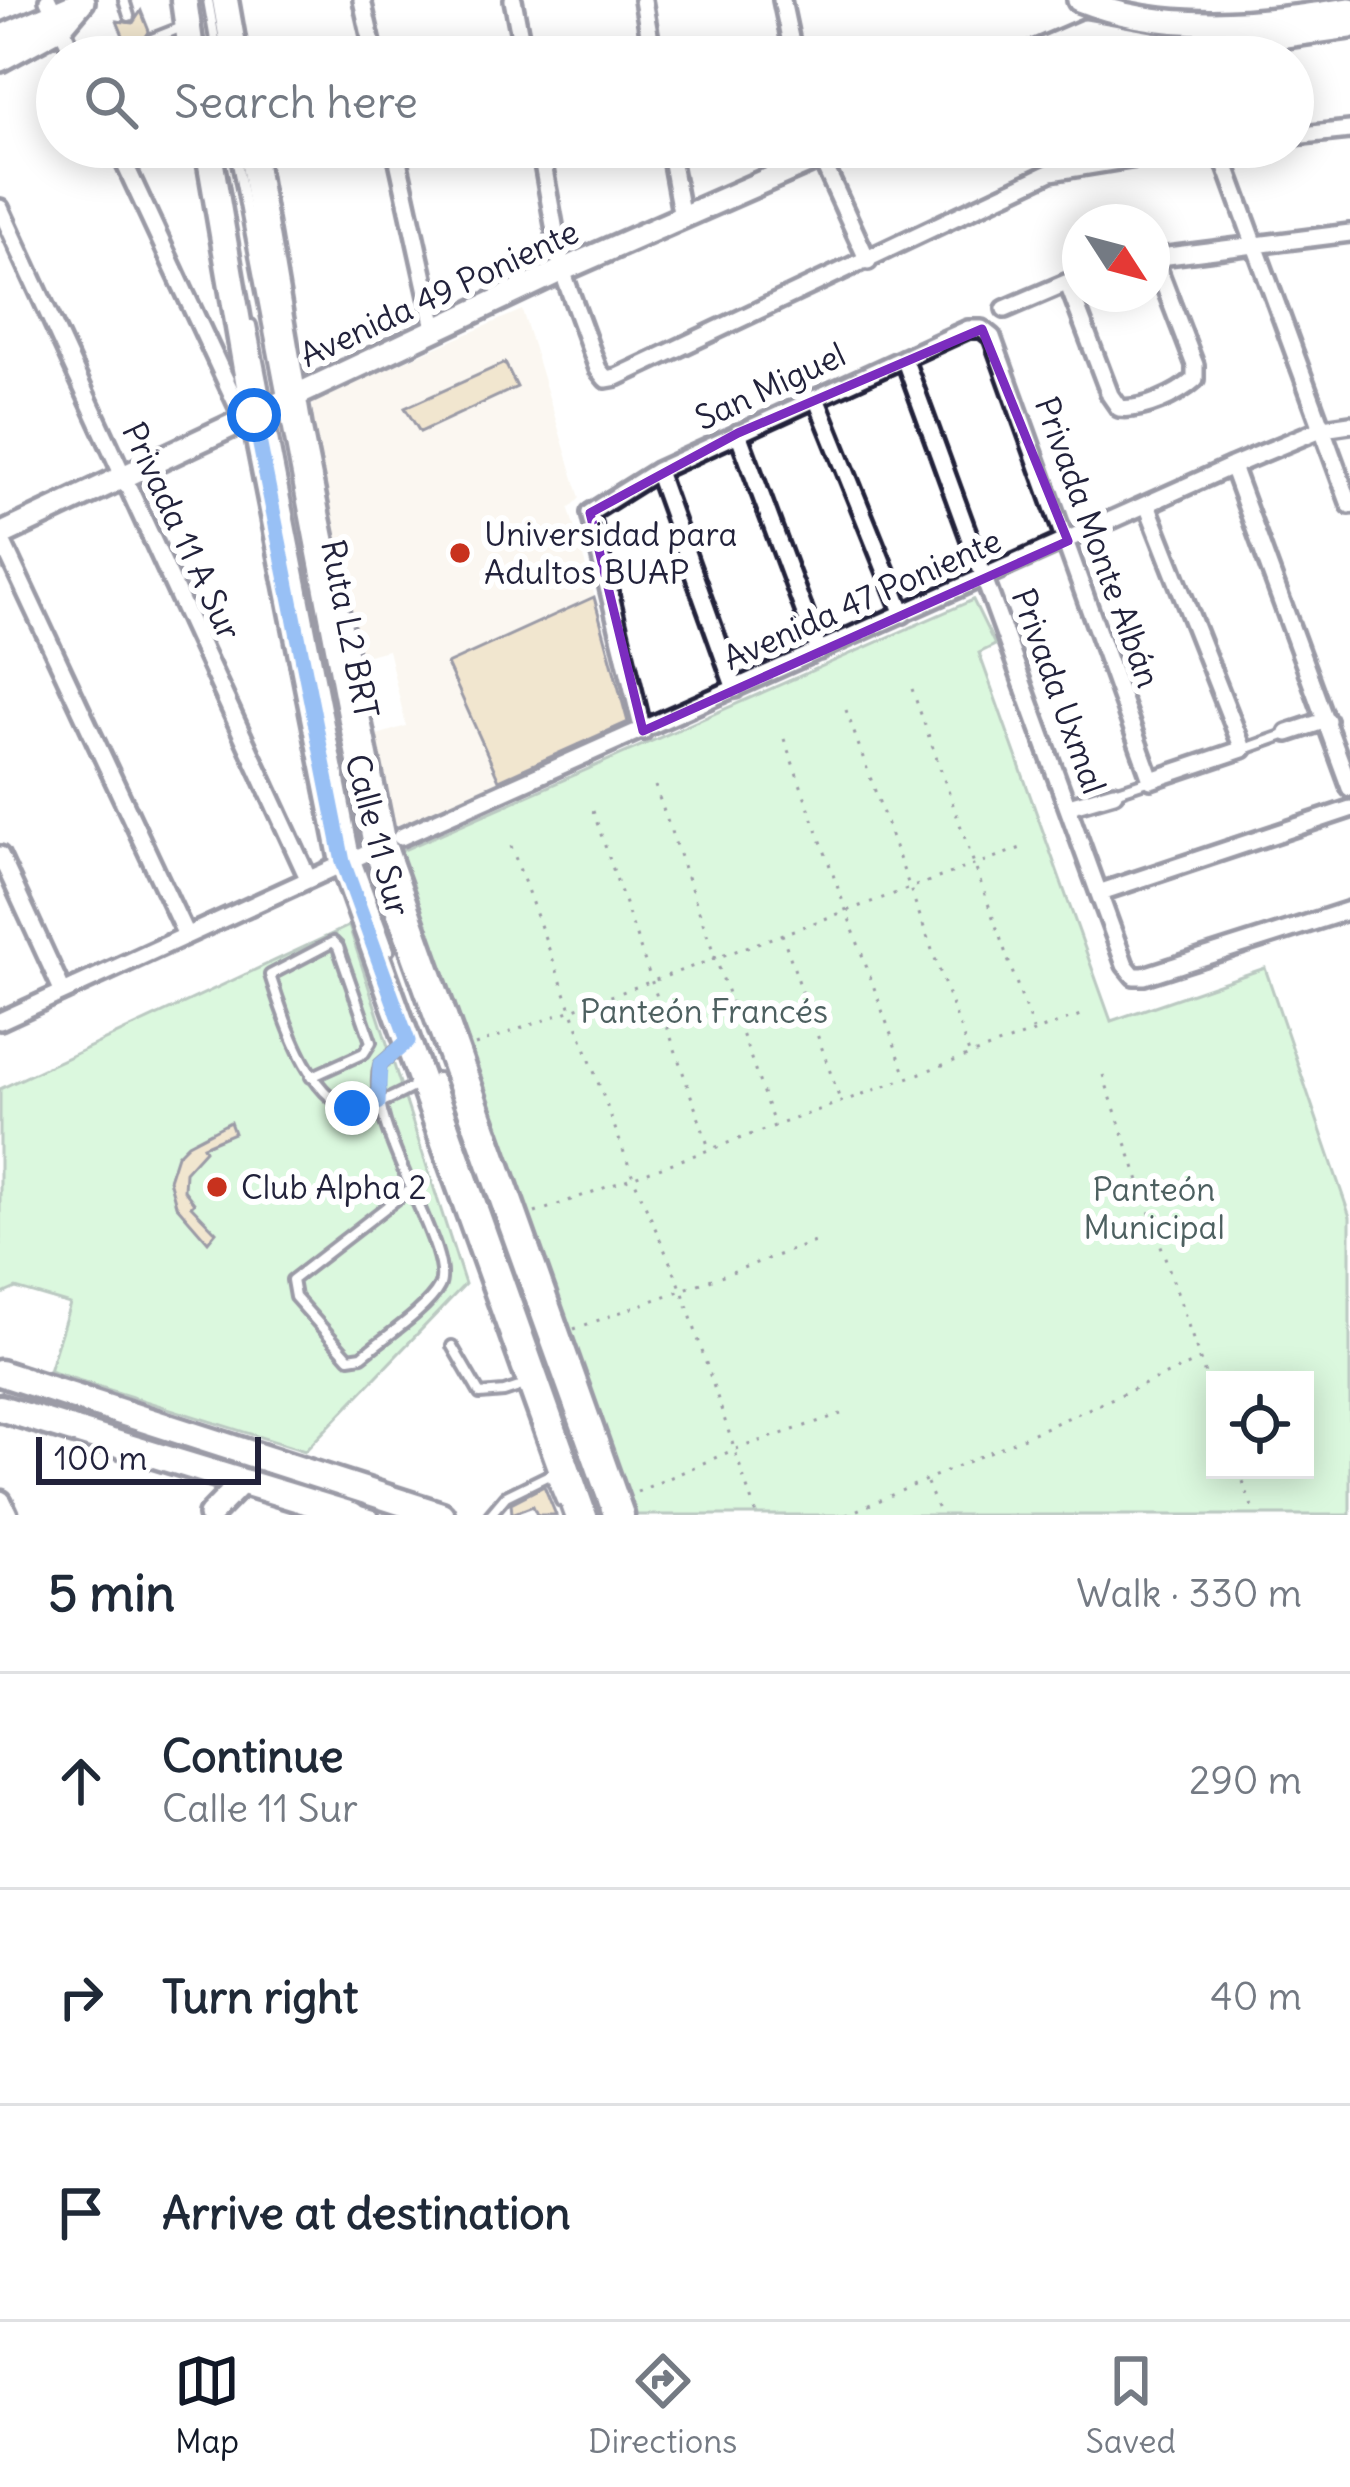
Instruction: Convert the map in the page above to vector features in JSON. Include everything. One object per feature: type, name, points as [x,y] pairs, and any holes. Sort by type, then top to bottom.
[{"type":"main road","points":[[0,37],[84,0]]},
{"type":"main road","points":[[225,0],[231,36]]},
{"type":"main road","points":[[1090,2],[1155,21],[1196,25],[1350,9]]},
{"type":"main road","points":[[0,60],[54,13]]},
{"type":"main road","points":[[1286,36],[1350,27]]},
{"type":"main road","points":[[1073,36],[1085,31],[1106,36]]},
{"type":"main road","name":"Calle 11 Sur","points":[[212,168],[245,359],[268,409],[373,849],[621,1515]]},
{"type":"main road","name":"Calle 11 Sur","points":[[251,168],[268,409],[373,849],[408,1041],[430,1080],[556,1471],[582,1513]]},
{"type":"main road","name":"Avenida 49 Poniente","points":[[0,536],[435,328],[785,168]]},
{"type":"main road","points":[[0,1377],[441,1515]]},
{"type":"main road","points":[[0,1405],[243,1480],[303,1507],[352,1515]]},
{"type":"main road","points":[[210,1515],[243,1480]]},
{"type":"main road","points":[[0,1502],[6,1515]]},
{"type":"street","points":[[362,0],[370,36]]},
{"type":"street","points":[[513,0],[520,36]]},
{"type":"street","points":[[644,0],[650,36]]},
{"type":"street","points":[[782,0],[790,36]]},
{"type":"street","points":[[1085,31],[1090,2]]},
{"type":"street","points":[[1314,134],[1350,130]]},
{"type":"street","points":[[127,168],[221,370],[268,409]]},
{"type":"street","points":[[400,168],[435,328]]},
{"type":"street","points":[[544,168],[562,270],[598,369],[606,379],[1052,172],[1076,168]]},
{"type":"street","points":[[673,168],[682,218]]},
{"type":"street","points":[[825,168],[868,261]]},
{"type":"street","points":[[1227,168],[1350,505]]},
{"type":"street","name":"Privada 11 A Sur","points":[[0,208],[308,878]]},
{"type":"street","points":[[1170,256],[1350,233]]},
{"type":"street","points":[[1005,309],[1062,285]]},
{"type":"street","points":[[1084,312],[1110,395],[1119,408],[1133,410],[1195,379],[1195,365],[1170,301]]},
{"type":"street","name":"San Miguel","points":[[643,731],[590,513],[657,471],[968,328],[982,329]]},
{"type":"street","name":"Privada Monte Albán","points":[[982,329],[992,337],[1151,780]]},
{"type":"street","name":"Privada Uxmal","points":[[904,358],[1125,965],[1133,976],[1350,910]]},
{"type":"street","points":[[221,370],[245,359]]},
{"type":"street","points":[[816,398],[903,614]]},
{"type":"street","name":"Avenida 47 Poniente","points":[[0,1021],[308,878],[1232,466],[1322,428],[1350,424]]},
{"type":"street","points":[[738,433],[819,651]]},
{"type":"street","points":[[1232,466],[1350,788]]},
{"type":"street","points":[[657,471],[735,689]]},
{"type":"street","points":[[1148,505],[1243,749],[1151,780]]},
{"type":"street","points":[[0,536],[186,935]]},
{"type":"street","points":[[1288,734],[1327,720]]},
{"type":"street","points":[[1069,806],[1114,793]]},
{"type":"street","points":[[1101,892],[1350,809]]},
{"type":"street","points":[[0,855],[63,992]]},
{"type":"lane","points":[[124,0],[129,16]]},
{"type":"lane","points":[[208,0],[214,36]]},
{"type":"lane","points":[[160,36],[190,24]]},
{"type":"lane","points":[[237,168],[268,409]]},
{"type":"lane","points":[[223,170],[268,409]]},
{"type":"lane","points":[[1243,749],[1288,734]]},
{"type":"lane","points":[[1114,793],[1151,780]]},
{"type":"lane","points":[[373,849],[389,950]]},
{"type":"lane","points":[[373,849],[608,1515]]},
{"type":"lane","points":[[310,1077],[364,1053],[371,1042],[333,943],[270,975],[310,1077],[343,1104],[362,1108],[430,1080],[582,1513]]},
{"type":"lane","points":[[408,1041],[380,1065],[378,1103],[411,1188],[442,1270],[439,1289],[362,1356],[349,1358],[295,1297],[292,1280],[411,1188]]},
{"type":"lane","points":[[452,1346],[480,1394],[531,1383]]},
{"type":"lane","points":[[0,1377],[426,1515]]},
{"type":"lane","points":[[0,1405],[374,1515]]},
{"type":"lane","points":[[492,1514],[506,1496],[556,1471]]},
{"type":"path","points":[[912,689],[1034,1032]]},
{"type":"path","points":[[846,710],[970,1055]]},
{"type":"path","points":[[784,740],[907,1078]]},
{"type":"path","points":[[655,786],[775,1126]]},
{"type":"path","points":[[593,811],[710,1149]]},
{"type":"path","points":[[511,846],[633,1177],[682,1290],[756,1515]]},
{"type":"path","points":[[474,1046],[1021,848]]},
{"type":"path","points":[[782,934],[841,1102]]},
{"type":"path","points":[[533,1214],[1086,1013]]},
{"type":"path","points":[[1103,1075],[1206,1378]]},
{"type":"path","points":[[569,1331],[820,1240]]},
{"type":"path","points":[[846,1515],[1200,1360]]},
{"type":"path","points":[[637,1492],[733,1450],[841,1414]]},
{"type":"path","points":[[1241,1479],[1255,1515]]},
{"type":"path","points":[[926,1481],[940,1515]]},
{"type":"highlighted area","points":[[982,329],[1068,541],[643,731],[590,513],[738,433]]},
{"type":"shaded area","name":"Universidad para Adultos BUAP","points":[[522,310],[580,498],[569,509],[631,720],[392,826],[374,736],[406,726],[388,650],[361,657],[310,416],[314,401]]},
{"type":"green space","name":"Panteón Francés","points":[[973,600],[995,645],[979,653],[1111,1021],[1265,968],[1350,1217],[1350,1515],[634,1515],[409,875],[399,877],[397,853]]},
{"type":"green space","name":"Club Alpha 2","points":[[349,926],[465,1284],[305,1451],[49,1371],[70,1304],[16,1288],[0,1295],[0,1089]]},
{"type":"building","points":[[141,11],[147,36],[123,36],[117,21],[133,23]]},
{"type":"building","points":[[505,363],[517,387],[420,432],[405,408]]},
{"type":"building","points":[[594,597],[628,722],[499,780],[447,664]]},
{"type":"building","points":[[230,1122],[234,1133],[203,1146],[205,1150],[185,1172],[184,1190],[194,1203],[191,1206],[216,1232],[208,1242],[176,1205],[169,1180],[177,1155],[188,1144]]},
{"type":"building","points":[[544,1486],[556,1515],[537,1515],[533,1506],[512,1514],[511,1503]]},
{"type":"place","name":"Universidad para Adultos BUAP","points":[[460,553]]},
{"type":"place","name":"Club Alpha 2","points":[[217,1187]]},
{"type":"route","points":[[254,415],[343,862],[408,1041],[380,1065],[378,1103],[352,1108]]},
{"type":"park label","name":"Panteón Municipal","points":[[1154,1208]]}]
